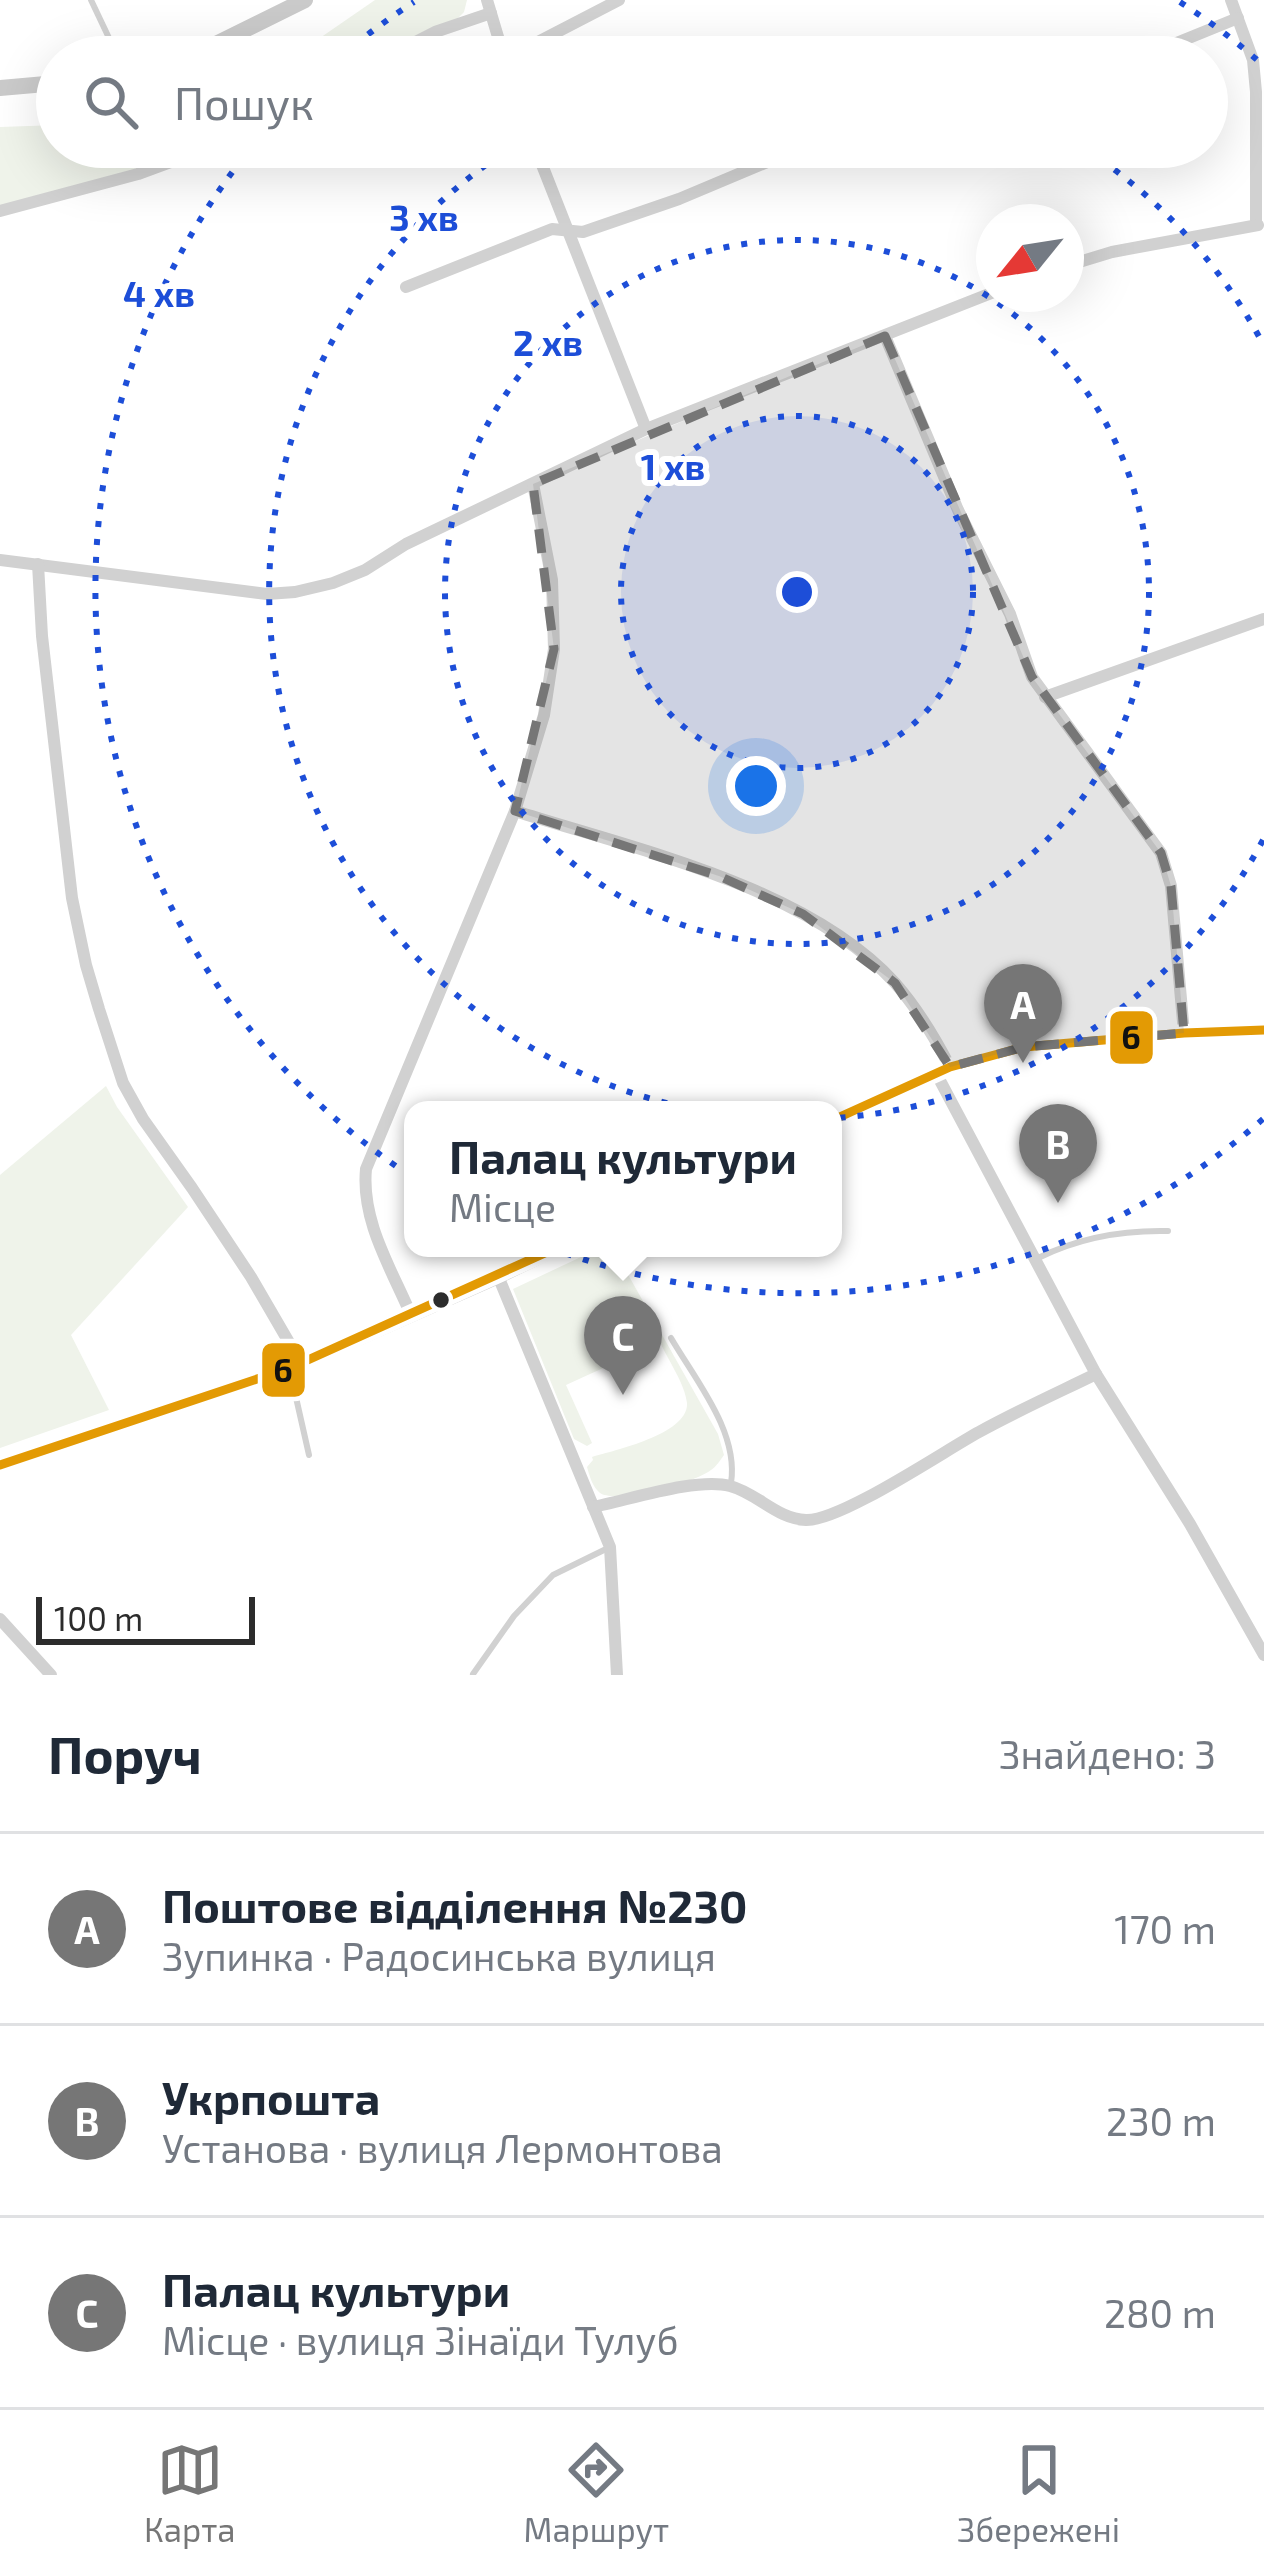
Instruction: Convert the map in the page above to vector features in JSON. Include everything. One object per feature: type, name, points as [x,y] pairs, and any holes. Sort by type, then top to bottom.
[{"type":"street","points":[[232,36],[304,0]]},
{"type":"street","points":[[548,36],[619,0]]},
{"type":"street","points":[[1084,261],[1260,224],[1253,60],[1231,0]]},
{"type":"street","points":[[427,36],[489,7],[499,36]]},
{"type":"street","points":[[1194,36],[1238,18]]},
{"type":"street","points":[[0,88],[36,84]]},
{"type":"street","points":[[0,212],[156,168]]},
{"type":"street","points":[[544,168],[646,429]]},
{"type":"street","points":[[406,287],[551,229],[583,232],[753,168]]},
{"type":"street","points":[[0,560],[267,595],[334,583],[646,429],[976,299]]},
{"type":"street","points":[[885,336],[958,510],[1010,614],[1032,677],[1161,853],[1171,886],[1184,1033]]},
{"type":"street","points":[[411,1315],[370,1220],[364,1193],[367,1169],[514,812],[544,715],[554,649],[552,580],[533,484]]},
{"type":"street","points":[[38,564],[72,898],[105,1027],[123,1083],[143,1119],[227,1241],[295,1366]]},
{"type":"street","points":[[1045,698],[1264,619]]},
{"type":"street","points":[[514,812],[719,876],[803,914],[856,948],[895,983],[935,1039],[943,1070],[1096,1374],[1190,1524],[1264,1655]]},
{"type":"street","points":[[842,1116],[943,1070],[1024,1047],[1264,1030]]},
{"type":"street","points":[[0,1465],[295,1366],[537,1257]]},
{"type":"street","points":[[498,1276],[610,1547],[617,1675]]},
{"type":"street","points":[[593,1507],[712,1483],[730,1486],[789,1515],[806,1520],[824,1516],[1096,1374]]},
{"type":"street","points":[[0,1619],[51,1675]]},
{"type":"lane","points":[[95,1],[109,36]]},
{"type":"lane","points":[[1035,1260],[1057,1249],[1130,1230],[1168,1231]]},
{"type":"lane","points":[[671,1338],[721,1424],[734,1465],[730,1486]]},
{"type":"lane","points":[[295,1366],[309,1455]]},
{"type":"lane","points":[[473,1674],[514,1616],[553,1575],[610,1547]]},
{"type":"highlighted area","points":[[885,336],[1032,677],[1161,853],[1171,886],[1184,1033],[1024,1047],[950,1067],[895,983],[803,914],[719,876],[515,811],[554,649],[533,484]]},
{"type":"shaded area","points":[[375,0],[467,0],[457,19],[423,36],[323,36]]},
{"type":"shaded area","points":[[36,126],[36,168],[145,168],[0,208],[0,127]]},
{"type":"shaded area","points":[[106,1086],[188,1207],[71,1335],[109,1410],[0,1448],[0,1175]]},
{"type":"shaded area","points":[[581,1257],[618,1257],[718,1434],[724,1455],[715,1467],[689,1481],[656,1490],[622,1496],[600,1493],[587,1467],[592,1457],[633,1445],[676,1424],[687,1403],[680,1380],[660,1342],[566,1385],[592,1443],[587,1446],[574,1439],[513,1289]]},
{"type":"transit line","name":"6","points":[[842,1116],[950,1067],[1024,1047],[1264,1030]]},
{"type":"transit line","name":"6","points":[[0,1465],[290,1368],[536,1257]]},
{"type":"place","name":"Поштове відділення №230","points":[[1023,1063]]},
{"type":"place","name":"Укрпошта","points":[[1058,1203]]},
{"type":"place","name":"Палац культури","points":[[623,1395]]}]
